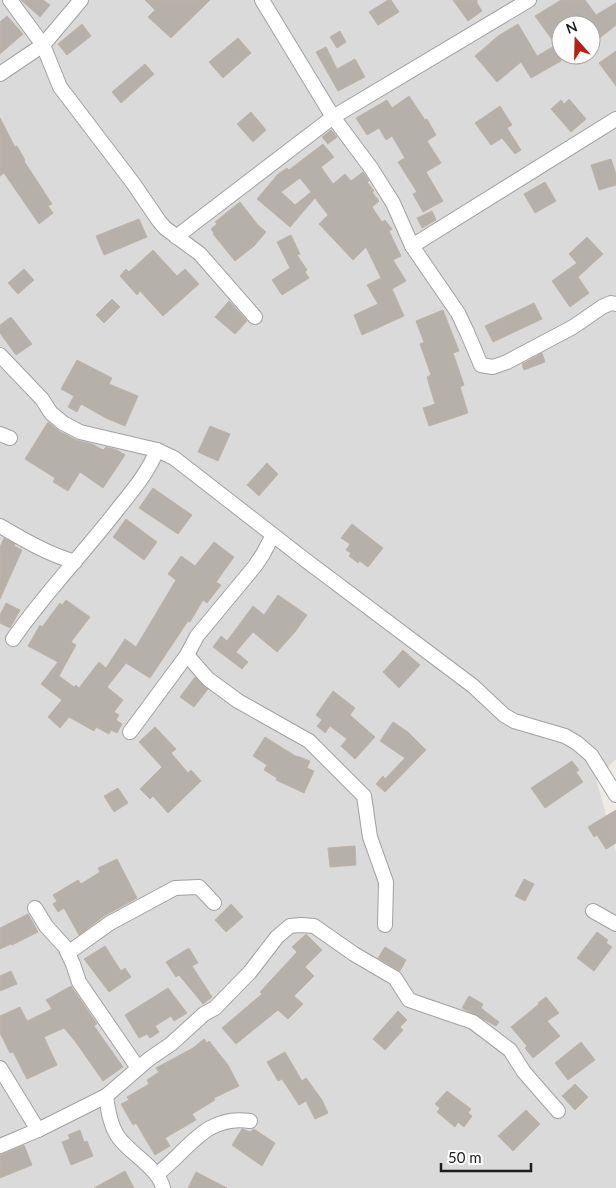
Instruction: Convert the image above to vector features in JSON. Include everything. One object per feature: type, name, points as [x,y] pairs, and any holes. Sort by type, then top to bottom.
[{"type":"street","points":[[10,0],[44,45],[60,87],[159,221],[176,237],[200,254],[256,317]]},
{"type":"street","points":[[0,74],[44,45],[80,0]]},
{"type":"street","points":[[262,0],[333,118],[371,168],[393,203],[412,246],[458,313],[468,332],[480,365],[493,367],[507,362],[573,327],[602,307],[616,304]]},
{"type":"street","points":[[176,237],[333,118],[529,0]]},
{"type":"street","points":[[412,246],[616,119]]},
{"type":"street","points":[[0,355],[42,399],[51,413],[63,423],[80,432],[157,450],[174,458],[473,686],[504,715],[514,721],[565,736],[577,742],[591,756],[616,795]]},
{"type":"street","points":[[13,639],[136,485],[152,463],[157,450]]},
{"type":"street","points":[[0,526],[38,547],[75,562]]},
{"type":"street","points":[[130,732],[187,655],[197,636],[255,566],[273,535]]},
{"type":"street","points":[[187,655],[208,679],[238,701],[309,741],[364,796],[370,838],[386,882],[385,925]]},
{"type":"street","points":[[68,952],[110,923],[175,888],[198,887],[214,903]]},
{"type":"street","points":[[35,908],[46,926],[65,947],[79,982],[138,1068]]},
{"type":"street","points":[[593,911],[616,924]]},
{"type":"street","points":[[0,1146],[38,1130],[106,1096],[149,1059],[171,1044],[204,1014],[214,1008],[250,972],[278,937],[290,926],[314,926],[354,954],[395,978],[409,1000],[473,1022],[510,1050],[524,1072],[558,1112]]},
{"type":"street","points":[[0,1068],[38,1130]]},
{"type":"street","points":[[106,1096],[111,1122],[118,1137],[157,1174],[163,1188]]},
{"type":"street","points":[[157,1174],[171,1164],[203,1131],[212,1126],[227,1122],[250,1121]]},
{"type":"shaded area","points":[[0,0],[616,0],[616,759],[596,779],[616,851],[616,1188],[0,1188]]},
{"type":"building","points":[[21,0],[43,0],[50,5],[40,17]]},
{"type":"building","points":[[145,0],[210,0],[171,38],[148,17],[155,10]]},
{"type":"building","points":[[391,0],[399,12],[378,25],[369,12]]},
{"type":"building","points":[[453,0],[477,0],[482,11],[468,21]]},
{"type":"building","points":[[561,0],[585,0],[596,15],[551,15],[551,38],[535,16]]},
{"type":"building","points":[[616,3],[616,25],[601,37],[601,15],[596,15]]},
{"type":"building","points":[[7,16],[23,34],[0,54],[0,22]]},
{"type":"building","points":[[82,24],[91,36],[67,55],[58,44]]},
{"type":"building","points":[[518,24],[537,56],[551,48],[551,65],[554,65],[531,78],[521,62],[497,82],[475,56],[498,36]]},
{"type":"building","points":[[340,31],[346,42],[337,48],[330,37]]},
{"type":"building","points":[[238,38],[251,53],[223,78],[209,62]]},
{"type":"building","points":[[326,47],[337,69],[355,59],[365,77],[338,91],[316,52]]},
{"type":"building","points":[[616,51],[616,86],[600,65],[601,62]]},
{"type":"building","points":[[145,64],[154,74],[121,103],[112,92]]},
{"type":"building","points":[[409,96],[425,120],[427,119],[436,135],[427,141],[441,163],[426,172],[443,201],[423,212],[413,194],[417,192],[398,162],[405,158],[392,136],[386,140],[379,128],[367,135],[356,118],[387,100],[392,108]]},
{"type":"building","points":[[569,99],[586,119],[571,132],[551,109],[561,100],[564,104]]},
{"type":"building","points":[[500,106],[512,125],[507,128],[521,150],[515,154],[502,138],[491,145],[475,123]]},
{"type":"building","points":[[251,112],[266,130],[253,142],[237,124]]},
{"type":"building","points":[[0,118],[15,147],[17,146],[24,161],[52,204],[48,206],[53,213],[39,224],[4,173],[0,176]]},
{"type":"building","points":[[331,130],[337,137],[328,144],[322,137]]},
{"type":"building","points":[[323,144],[334,157],[321,167],[333,184],[345,174],[351,181],[363,172],[369,181],[367,182],[374,191],[372,192],[379,201],[372,207],[382,222],[385,220],[392,229],[389,231],[401,256],[393,260],[406,281],[392,289],[404,316],[362,335],[354,315],[378,304],[367,285],[381,278],[366,247],[353,260],[319,224],[328,215],[315,198],[290,227],[257,199],[278,174],[287,168],[289,170]],"holes":[[[300,178],[311,192],[295,205],[281,192]]]},
{"type":"building","points":[[611,159],[616,174],[616,185],[599,190],[591,165]]},
{"type":"building","points":[[545,182],[556,201],[535,213],[524,194]]},
{"type":"building","points":[[240,202],[266,232],[254,246],[235,261],[211,229],[217,224],[215,222]]},
{"type":"building","points":[[432,211],[436,220],[422,228],[417,218]]},
{"type":"building","points":[[139,219],[147,237],[104,255],[96,236]]},
{"type":"building","points":[[291,235],[300,254],[297,255],[307,270],[305,272],[309,278],[282,295],[272,280],[290,268],[277,242]]},
{"type":"building","points":[[587,237],[603,254],[578,277],[589,293],[570,307],[552,281],[577,263],[569,254]]},
{"type":"building","points":[[153,250],[177,276],[185,269],[199,284],[163,316],[140,291],[137,295],[120,276],[126,269],[129,272]]},
{"type":"building","points":[[24,269],[34,280],[18,294],[8,283]]},
{"type":"building","points":[[112,299],[120,307],[104,323],[96,315]]},
{"type":"building","points":[[229,301],[247,321],[235,334],[215,317]]},
{"type":"building","points":[[534,303],[542,319],[493,342],[485,326]]},
{"type":"building","points":[[443,310],[459,351],[453,353],[464,385],[460,387],[468,413],[429,426],[423,408],[435,404],[427,377],[431,375],[420,344],[424,342],[416,321]]},
{"type":"building","points":[[11,317],[32,344],[16,355],[0,333],[0,325]]},
{"type":"building","points":[[542,353],[545,362],[524,370],[522,364]]},
{"type":"building","points":[[77,360],[112,378],[109,384],[138,396],[125,426],[81,404],[77,412],[68,407],[74,396],[61,389]]},
{"type":"building","points":[[48,422],[59,431],[76,440],[92,444],[103,450],[106,447],[117,450],[125,455],[103,488],[80,472],[68,491],[53,482],[55,478],[25,459]]},
{"type":"building","points":[[210,426],[230,434],[218,461],[198,452]]},
{"type":"building","points":[[267,463],[278,474],[259,496],[247,485]]},
{"type":"building","points":[[153,488],[192,515],[178,534],[139,508]]},
{"type":"building","points":[[126,519],[157,542],[144,560],[113,537]]},
{"type":"building","points":[[352,524],[383,548],[368,567],[360,561],[358,563],[349,556],[351,553],[346,550],[350,544],[341,538]]},
{"type":"building","points":[[4,538],[22,550],[0,599],[0,547]]},
{"type":"building","points":[[214,542],[234,557],[216,582],[221,585],[207,603],[203,600],[190,622],[188,621],[150,678],[126,663],[107,687],[123,700],[114,712],[119,715],[116,720],[122,724],[117,733],[111,730],[109,734],[96,727],[94,731],[69,717],[60,728],[48,717],[62,700],[41,684],[58,662],[28,646],[40,625],[42,627],[60,603],[62,605],[66,600],[90,617],[71,642],[76,645],[59,676],[74,687],[76,685],[79,688],[99,662],[106,668],[125,639],[136,647],[176,580],[168,574],[181,556],[195,566]]},
{"type":"building","points":[[278,595],[307,615],[277,652],[253,632],[236,652],[248,662],[242,669],[213,647],[221,636],[227,641],[253,606],[264,615]]},
{"type":"building","points":[[6,603],[20,610],[10,628],[0,623],[0,615]]},
{"type":"building","points":[[403,650],[420,665],[399,688],[383,672]]},
{"type":"building","points":[[195,677],[208,689],[194,707],[180,697]]},
{"type":"building","points":[[333,691],[355,708],[350,715],[375,737],[355,759],[341,746],[347,739],[330,726],[325,733],[317,726],[322,720],[316,715]]},
{"type":"building","points":[[393,722],[408,732],[426,750],[385,792],[376,784],[383,776],[385,779],[405,758],[380,741]]},
{"type":"building","points":[[155,727],[176,749],[171,753],[188,773],[191,770],[201,781],[168,813],[153,796],[150,799],[140,789],[162,767],[139,742]]},
{"type":"building","points":[[265,737],[297,757],[310,761],[307,768],[314,771],[304,793],[276,780],[277,778],[264,770],[267,765],[253,756]]},
{"type":"building","points":[[572,761],[579,770],[576,772],[583,782],[545,808],[531,788]]},
{"type":"building","points":[[118,788],[128,803],[114,812],[104,796]]},
{"type":"building","points":[[616,810],[616,843],[606,849],[597,835],[594,837],[588,827]]},
{"type":"building","points":[[355,846],[356,865],[330,867],[328,848]]},
{"type":"building","points":[[117,859],[137,898],[104,916],[79,935],[64,908],[58,912],[53,904],[57,901],[53,895],[78,880],[81,884],[100,872],[98,868]]},
{"type":"building","points":[[524,879],[534,884],[525,901],[515,896]]},
{"type":"building","points":[[231,904],[243,917],[226,932],[215,920]]},
{"type":"building","points":[[28,914],[38,932],[0,949],[0,928]]},
{"type":"building","points":[[597,932],[608,940],[606,943],[612,947],[594,971],[577,958]]},
{"type":"building","points":[[306,934],[322,950],[305,967],[314,976],[294,996],[303,1004],[288,1019],[278,1010],[236,1044],[222,1028],[262,994],[260,992],[297,952],[292,947]]},
{"type":"building","points":[[105,946],[121,971],[125,968],[131,977],[109,992],[84,959]]},
{"type":"building","points":[[385,947],[406,960],[400,971],[378,958]]},
{"type":"building","points":[[189,948],[198,963],[192,966],[212,997],[203,1004],[179,975],[176,977],[166,962]]},
{"type":"building","points":[[11,971],[17,984],[0,991],[0,976]]},
{"type":"building","points":[[71,986],[97,1024],[94,1026],[123,1067],[103,1081],[64,1028],[44,1037],[57,1065],[27,1079],[13,1052],[10,1053],[0,1033],[0,1016],[20,1007],[27,1021],[52,1009],[46,1000]]},
{"type":"building","points":[[168,988],[187,1013],[174,1021],[171,1016],[155,1026],[159,1032],[150,1038],[147,1034],[139,1038],[125,1015]]},
{"type":"building","points":[[469,996],[483,1004],[481,1008],[499,1022],[496,1026],[462,1008]]},
{"type":"building","points":[[546,997],[559,1013],[547,1021],[560,1036],[533,1058],[525,1048],[527,1046],[511,1027]]},
{"type":"building","points":[[398,1011],[407,1020],[400,1027],[403,1030],[385,1050],[373,1039]]},
{"type":"building","points":[[204,1039],[207,1043],[209,1041],[228,1065],[239,1086],[214,1098],[215,1100],[192,1114],[196,1120],[165,1138],[170,1146],[155,1155],[136,1123],[133,1125],[121,1104],[129,1100],[127,1097],[149,1084],[147,1080],[159,1072],[156,1068],[193,1048]]},
{"type":"building","points":[[581,1042],[595,1060],[568,1080],[555,1063]]},
{"type":"building","points":[[285,1052],[302,1081],[306,1078],[322,1100],[328,1113],[315,1119],[306,1101],[299,1105],[282,1079],[278,1081],[267,1062]]},
{"type":"building","points":[[575,1084],[588,1097],[575,1110],[562,1096]]},
{"type":"building","points":[[447,1091],[471,1109],[468,1113],[472,1116],[464,1127],[458,1122],[455,1127],[437,1112],[440,1108],[435,1104]]},
{"type":"building","points":[[526,1110],[540,1124],[513,1151],[498,1136]]},
{"type":"building","points":[[242,1129],[250,1132],[254,1129],[275,1143],[262,1166],[232,1145]]},
{"type":"building","points":[[80,1130],[84,1142],[87,1141],[93,1156],[71,1165],[62,1142],[70,1139],[68,1135]]},
{"type":"building","points":[[24,1145],[32,1165],[0,1178],[0,1155]]},
{"type":"building","points":[[125,1171],[134,1188],[94,1188]]},
{"type":"building","points":[[196,1172],[227,1188],[188,1188]]}]
